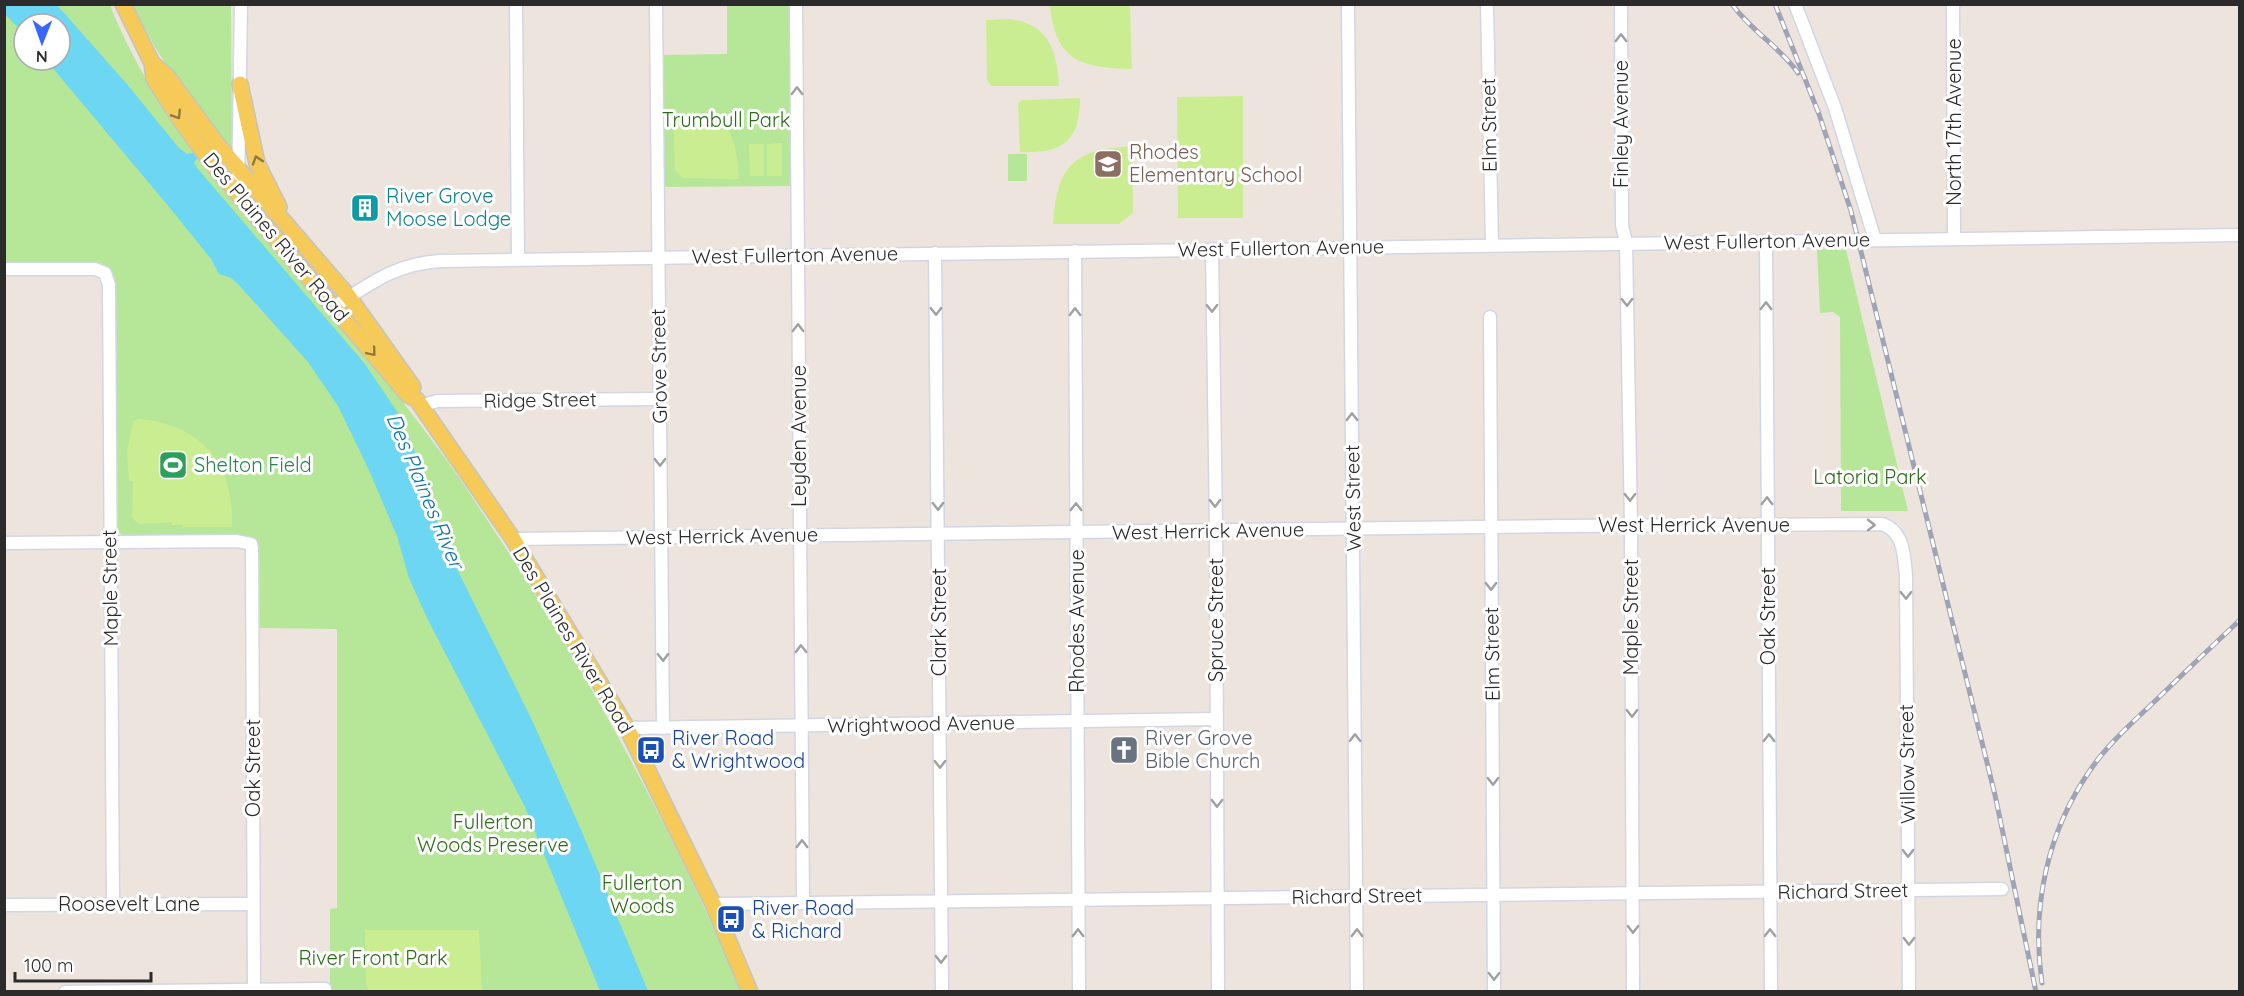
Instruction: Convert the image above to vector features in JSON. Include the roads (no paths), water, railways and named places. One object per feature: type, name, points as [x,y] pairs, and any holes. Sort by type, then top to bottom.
[{"type":"main road","name":"Des Plaines River Road","points":[[123,4],[152,63],[154,79],[181,121],[238,194],[408,395],[419,403]]},
{"type":"main road","name":"Des Plaines River Road","points":[[152,63],[167,76],[198,120],[238,169],[349,297],[415,391],[419,403],[513,539],[627,729],[713,904],[750,992]]},
{"type":"main road","points":[[240,84],[257,163],[292,231]]},
{"type":"street","points":[[238,194],[241,4]]},
{"type":"street","points":[[516,4],[518,259]]},
{"type":"street","name":"Grove Street","points":[[656,4],[663,728]]},
{"type":"street","name":"Leyden Avenue","points":[[796,4],[803,903]]},
{"type":"street","name":"West Street","points":[[1348,4],[1357,992]]},
{"type":"street","name":"Elm Street","points":[[1487,4],[1492,245]]},
{"type":"street","name":"Finley Avenue","points":[[1621,4],[1622,225],[1626,243]]},
{"type":"street","points":[[1795,4],[1835,108],[1875,240]]},
{"type":"street","name":"North 17th Avenue","points":[[1953,4],[1954,238]]},
{"type":"street","name":"West Fullerton Avenue","points":[[334,307],[386,274],[416,263],[518,259],[2240,234]]},
{"type":"street","name":"Oak Street","points":[[1766,241],[1771,992]]},
{"type":"street","name":"Maple Street","points":[[1626,243],[1631,526],[1633,992]]},
{"type":"street","name":"Spruce Street","points":[[1212,249],[1218,992]]},
{"type":"street","name":"Rhodes Avenue","points":[[1075,251],[1079,992]]},
{"type":"street","name":"Clark Street","points":[[935,253],[942,992]]},
{"type":"street","name":"Maple Street","points":[[4,269],[95,269],[105,273],[109,285],[113,904]]},
{"type":"street","name":"Elm Street","points":[[1490,317],[1494,992]]},
{"type":"street","name":"Ridge Street","points":[[419,403],[659,399]]},
{"type":"street","name":"West Herrick Avenue","points":[[513,539],[1768,525],[1882,525],[1890,527],[1898,537]]},
{"type":"street","name":"Willow Street","points":[[1898,537],[1904,554],[1905,575],[1909,992]]},
{"type":"street","name":"Oak Street","points":[[110,542],[237,541],[251,544],[254,990]]},
{"type":"street","points":[[4,543],[110,542]]},
{"type":"street","name":"Wrightwood Avenue","points":[[627,729],[1216,719]]},
{"type":"street","name":"Richard Street","points":[[713,904],[2002,889]]},
{"type":"street","name":"Roosevelt Lane","points":[[4,905],[253,904]]},
{"type":"street","points":[[65,992],[325,990]]},
{"type":"water","points":[[5,4],[57,5],[63,12],[12,12],[12,21],[5,14]]},
{"type":"water","name":"Des Plaines River","points":[[72,22],[179,148],[187,154],[193,153],[197,158],[194,163],[198,169],[365,364],[398,413],[414,449],[432,508],[456,567],[531,718],[582,832],[648,991],[600,991],[524,805],[427,618],[409,578],[397,536],[338,406],[308,362],[238,284],[231,278],[219,274],[211,259],[56,72],[72,72]]},
{"type":"railway","points":[[1732,4],[1798,73]]},
{"type":"railway","points":[[1775,4],[1819,114],[1851,211],[1995,795],[2036,992]]},
{"type":"railway","points":[[2042,983],[2039,927],[2046,871],[2053,844],[2076,793],[2091,769],[2113,742],[2240,620]]},
{"type":"place","name":"Rhodes Elementary School","points":[[1108,164]]},
{"type":"place","name":"River Grove Moose Lodge","points":[[365,208]]},
{"type":"place","name":"Shelton Field","points":[[173,465]]},
{"type":"place","name":"River Road & Wrightwood","points":[[651,750]]},
{"type":"place","name":"River Grove Bible Church","points":[[1124,750]]},
{"type":"place","name":"River Road & Richard","points":[[731,919]]},
{"type":"park label","name":"Trumbull Park","points":[[726,120]]},
{"type":"park label","name":"Latoria Park","points":[[1870,477]]},
{"type":"park label","name":"Fullerton Woods Preserve","points":[[493,834]]},
{"type":"park label","name":"Fullerton Woods","points":[[642,894]]},
{"type":"park label","name":"River Front Park","points":[[373,958]]}]
